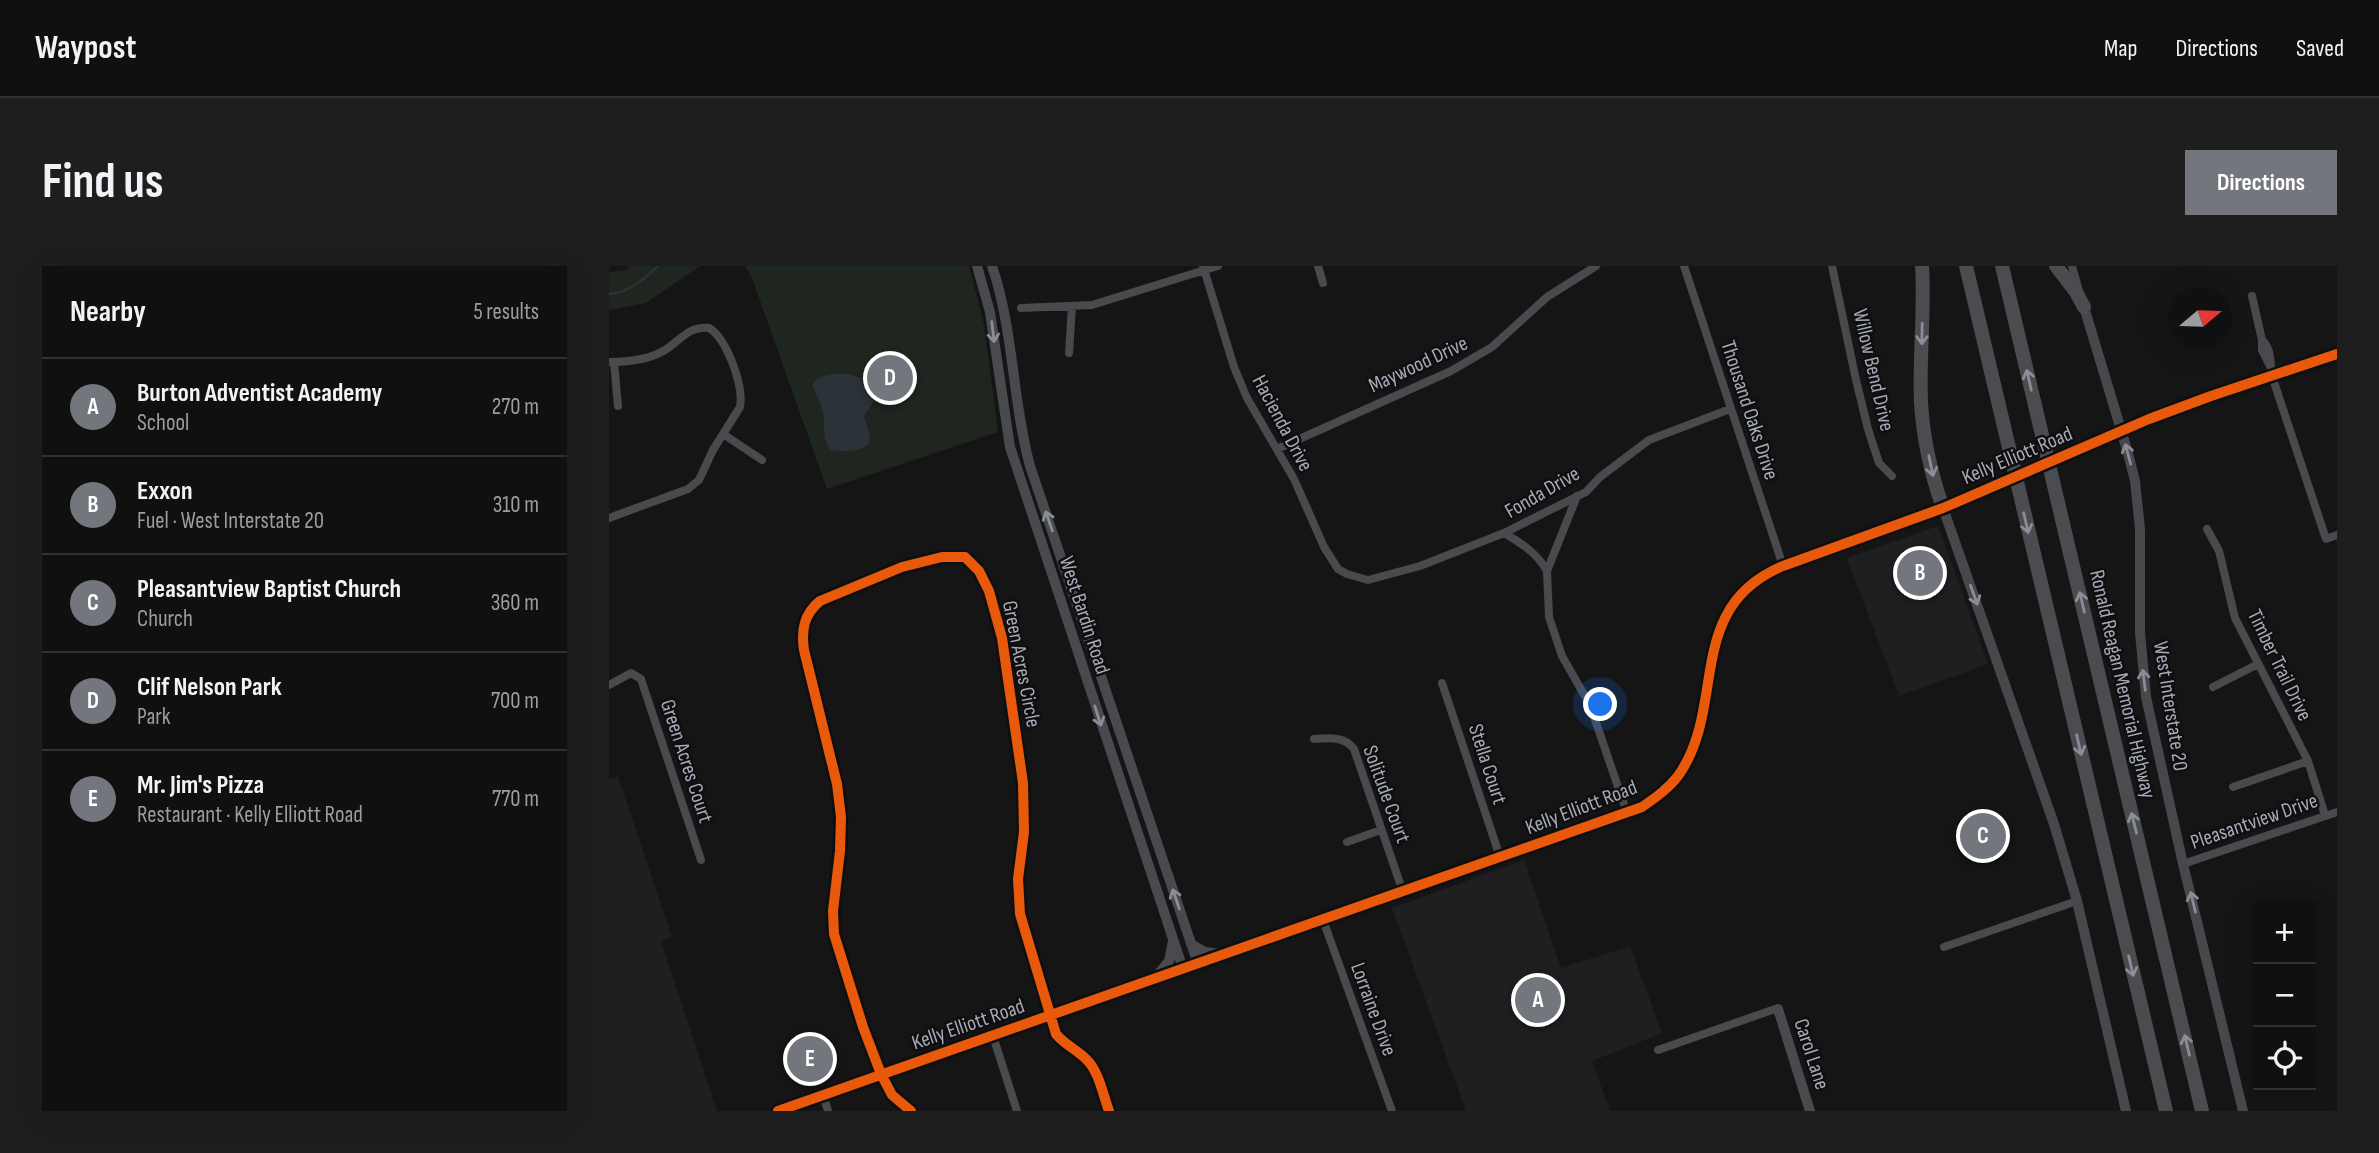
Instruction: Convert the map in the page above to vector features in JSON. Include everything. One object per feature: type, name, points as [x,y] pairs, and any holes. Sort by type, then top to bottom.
[{"type":"highway","points":[[1922,266],[1923,423],[1934,482],[1943,508]]},
{"type":"highway","points":[[1966,266],[2166,1111]]},
{"type":"highway","name":"Ronald Reagan Memorial Highway","points":[[2002,266],[2202,1111]]},
{"type":"highway","points":[[2056,266],[2084,307]]},
{"type":"main road","name":"West Interstate 20","points":[[2084,307],[2129,453],[2139,507],[2140,633],[2146,697],[2243,1111]]},
{"type":"main road","points":[[1943,508],[2054,824],[2077,901],[2126,1111]]},
{"type":"street","name":"West Bardin Road","points":[[977,266],[990,312],[1010,447],[1183,969]]},
{"type":"street","name":"West Bardin Road","points":[[992,266],[1005,309],[1018,414],[1030,466],[1198,964]]},
{"type":"street","points":[[1021,308],[1111,301],[1204,268],[1218,266]]},
{"type":"street","points":[[1318,266],[1323,283]]},
{"type":"street","name":"Maywood Drive","points":[[1277,449],[1473,359],[1509,333],[1547,297],[1596,266]]},
{"type":"street","name":"Thousand Oaks Drive","points":[[1684,266],[1783,566]]},
{"type":"street","name":"Willow Bend Drive","points":[[1832,266],[1868,429],[1879,464],[1892,476]]},
{"type":"street","name":"West Interstate 20","points":[[2072,266],[2084,307]]},
{"type":"street","name":"Hacienda Drive","points":[[1204,268],[1234,367],[1247,398],[1294,479],[1324,547],[1338,569],[1359,578]]},
{"type":"street","points":[[2252,296],[2262,340],[2271,357],[2271,371],[2326,539],[2337,535]]},
{"type":"street","points":[[1069,352],[1072,306]]},
{"type":"street","points":[[609,518],[688,489],[699,480],[742,400],[723,341],[711,324],[691,330],[664,351],[648,357],[611,362],[618,406]]},
{"type":"street","name":"Kelly Elliott Road","points":[[778,1111],[1627,813],[1660,795],[1684,767],[1696,737],[1716,642],[1728,612],[1753,583],[1783,566],[1943,508],[2121,431],[2271,371],[2337,354]]},
{"type":"street","name":"Fonda Drive","points":[[1359,578],[1381,578],[1504,533],[1585,492],[1599,477],[1649,440],[1730,409]]},
{"type":"street","points":[[1004,415],[1018,414]]},
{"type":"street","points":[[723,433],[762,460]]},
{"type":"street","points":[[1577,496],[1547,571],[1547,599],[1554,637],[1590,705],[1627,813]]},
{"type":"street","name":"Timber Trail Drive","points":[[2207,529],[2219,551],[2235,618],[2308,761],[2325,816]]},
{"type":"street","points":[[1504,533],[1526,547],[1542,562],[1547,571]]},
{"type":"street","name":"Green Acres Circle","points":[[881,1074],[863,1027],[834,934],[833,911],[841,817],[837,784],[804,650],[803,629],[812,608],[820,601],[902,567],[942,557],[965,557],[979,571],[989,591],[1002,638],[1023,783],[1024,832],[1018,879],[1020,914],[1056,1034],[1064,1044],[1087,1059],[1092,1066],[1109,1111]]},
{"type":"street","points":[[2213,687],[2258,664]]},
{"type":"street","name":"Green Acres Court","points":[[609,685],[625,675],[637,674],[647,694],[701,860]]},
{"type":"street","name":"Stella Court","points":[[1443,682],[1500,857]]},
{"type":"street","name":"Solitude Court","points":[[1314,739],[1339,739],[1351,744],[1403,892]]},
{"type":"street","points":[[2233,788],[2308,761]]},
{"type":"street","name":"Pleasantview Drive","points":[[2183,864],[2337,812]]},
{"type":"street","points":[[1347,842],[1381,830]]},
{"type":"street","points":[[1944,947],[2077,901]]},
{"type":"street","name":"Lorraine Drive","points":[[1323,920],[1392,1111]]},
{"type":"street","points":[[1152,981],[1169,961],[1173,941]]},
{"type":"street","points":[[1191,944],[1205,953],[1225,954]]},
{"type":"street","points":[[1658,1050],[1776,1009]]},
{"type":"street","name":"Carol Lane","points":[[1776,1009],[1810,1111]]},
{"type":"street","points":[[993,1035],[1017,1111]]},
{"type":"street","points":[[881,1074],[892,1095],[911,1111]]},
{"type":"street","points":[[823,1095],[828,1111]]},
{"type":"shaded area","points":[[631,266],[700,266],[646,303],[609,310],[609,272],[626,270]]},
{"type":"shaded area","points":[[745,266],[969,266],[984,325],[998,432],[827,489],[752,278]]},
{"type":"shaded area","points":[[836,374],[871,380],[874,401],[864,416],[870,436],[868,445],[859,449],[831,450],[826,441],[823,412],[812,385],[822,376]]},
{"type":"shaded area","points":[[1938,526],[1988,664],[1899,696],[1847,558]]},
{"type":"shaded area","points":[[618,776],[672,937],[661,941],[717,1111],[609,1111],[609,779]]},
{"type":"shaded area","points":[[1524,860],[1561,968],[1630,946],[1662,1033],[1592,1061],[1610,1111],[1466,1111],[1392,908]]},
{"type":"waterway","points":[[609,294],[630,288],[658,266]]},
{"type":"cycle path","points":[[778,1111],[1642,807],[1674,781],[1693,749],[1719,632],[1731,607],[1752,584],[1783,566],[1943,508],[2149,419],[2337,354]]},
{"type":"cycle path","points":[[911,1111],[892,1095],[881,1074],[863,1027],[834,934],[833,911],[841,817],[837,784],[804,650],[803,636],[807,617],[820,601],[902,567],[942,557],[965,557],[979,571],[989,591],[1002,638],[1023,783],[1024,832],[1018,879],[1020,914],[1056,1034],[1090,1064],[1109,1111]]},
{"type":"place","name":"Clif Nelson Park","points":[[890,378]]},
{"type":"place","name":"Exxon","points":[[1920,573]]},
{"type":"place","name":"Pleasantview Baptist Church","points":[[1983,836]]},
{"type":"place","name":"Burton Adventist Academy","points":[[1538,1000]]},
{"type":"place","name":"Mr. Jim's Pizza","points":[[810,1059]]}]
